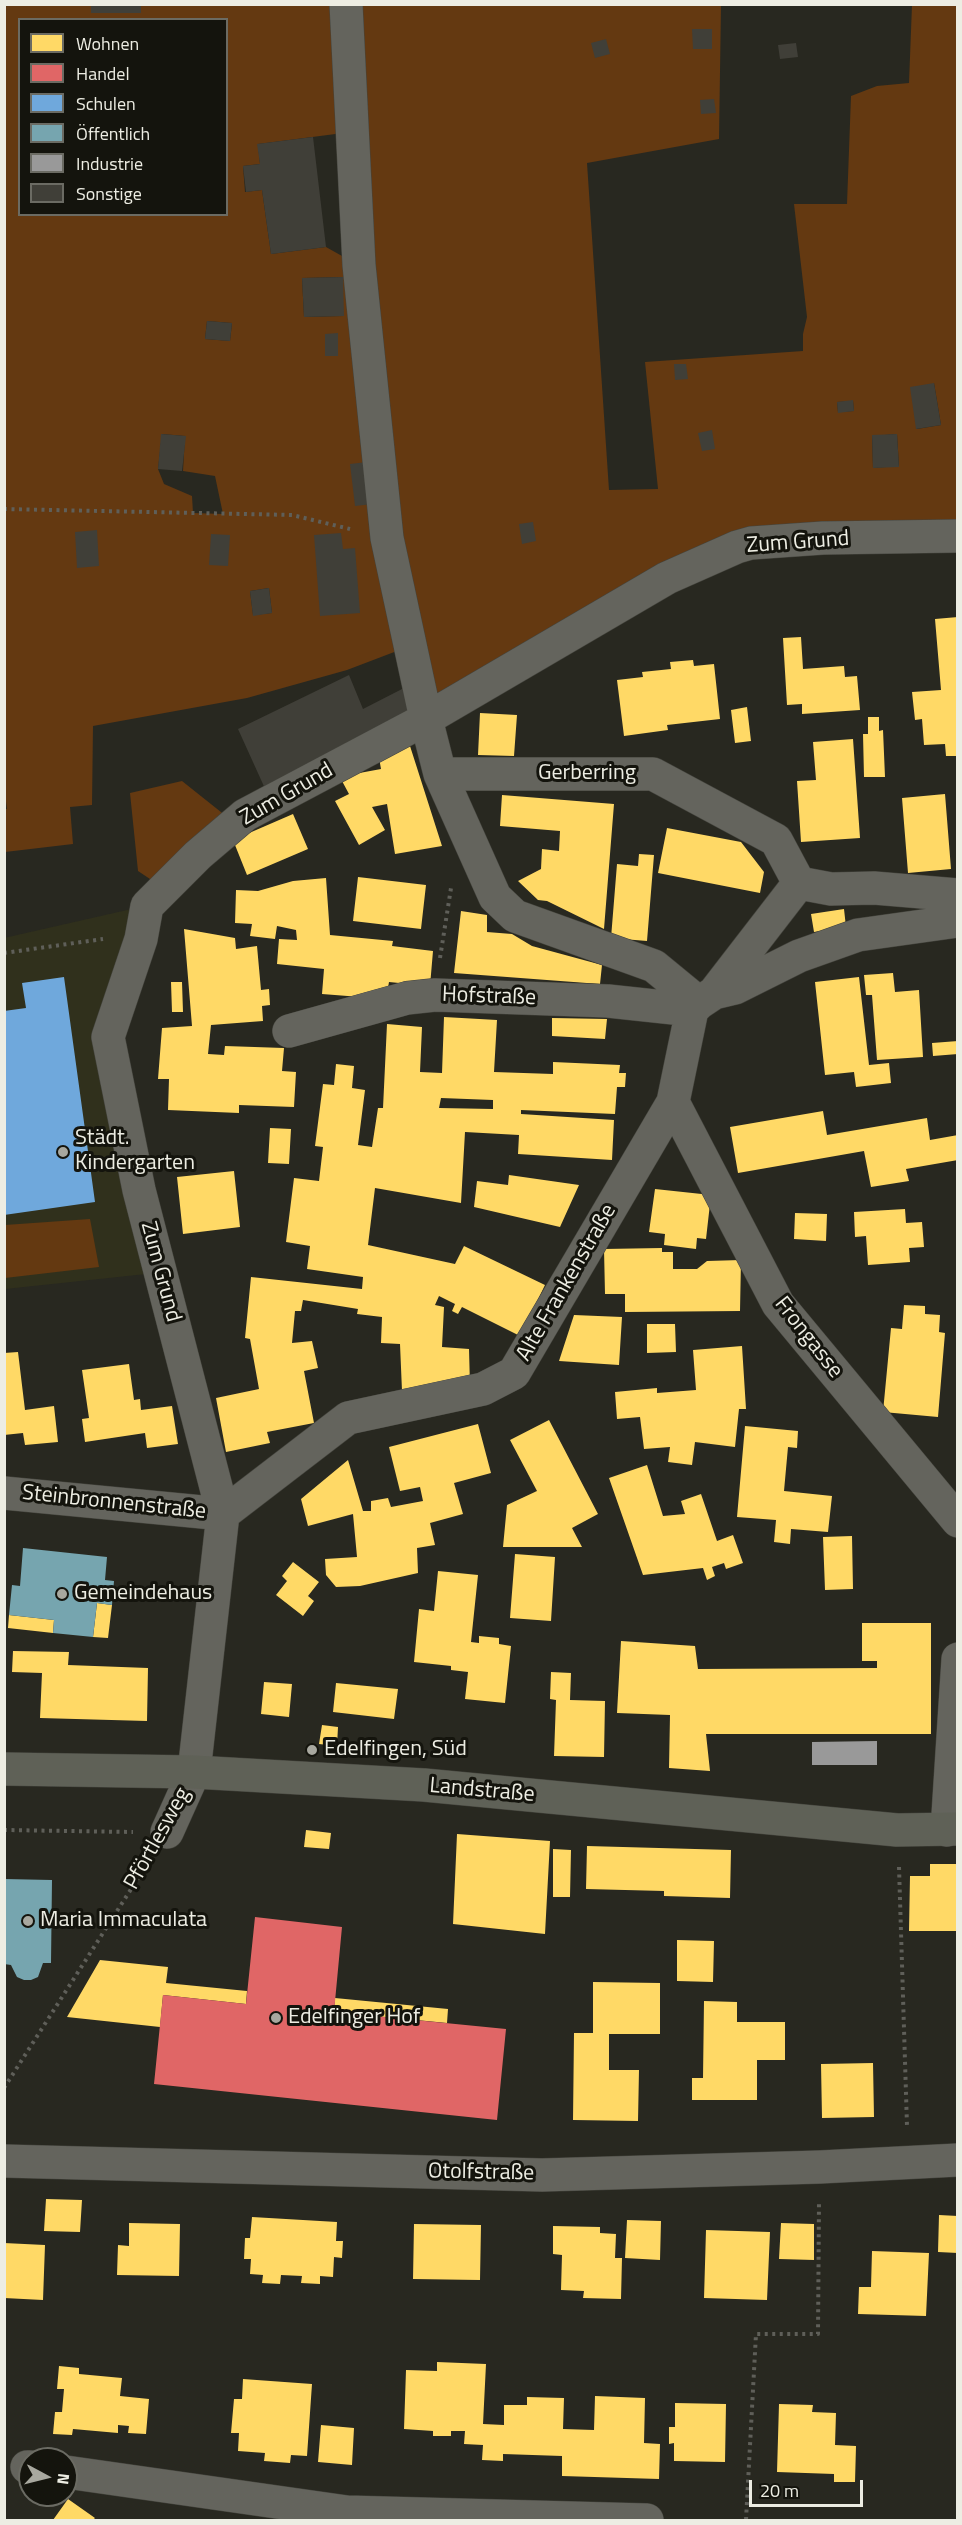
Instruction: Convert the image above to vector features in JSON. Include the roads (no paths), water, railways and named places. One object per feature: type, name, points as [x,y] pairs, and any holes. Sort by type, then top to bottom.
[{"type":"main road","name":"Landstraße","points":[[4,1769],[194,1772],[424,1785],[897,1830],[952,1830]]},
{"type":"street","points":[[346,4],[359,265],[387,538],[440,774],[472,850],[495,897],[515,916],[654,966],[702,1002]]},
{"type":"street","name":"Zum Grund","points":[[223,1514],[139,1190],[108,1037],[141,939],[147,906],[198,855],[244,815],[426,719],[667,578],[737,547],[752,543],[823,538],[957,536]]},
{"type":"street","name":"Gerberring","points":[[440,774],[653,774],[776,840],[799,883]]},
{"type":"street","points":[[702,1002],[799,883],[831,889],[874,888],[957,895]]},
{"type":"street","points":[[702,1002],[799,956],[858,935],[957,921]]},
{"type":"street","name":"Hofstraße","points":[[289,1031],[407,998],[435,994],[608,1001],[702,1002]]},
{"type":"street","name":"Alte Frankenstraße","points":[[223,1514],[348,1418],[483,1389],[514,1373],[673,1102],[702,1002]]},
{"type":"street","name":"Frongasse","points":[[673,1102],[778,1305],[957,1521]]},
{"type":"street","name":"Steinbronnenstraße","points":[[4,1492],[223,1514]]},
{"type":"street","points":[[194,1772],[223,1514]]},
{"type":"street","points":[[952,1830],[957,1659]]},
{"type":"street","name":"Pförtlesweg","points":[[167,1832],[194,1772]]},
{"type":"street","name":"Otolfstraße","points":[[4,2161],[542,2175],[820,2167],[957,2160]]},
{"type":"street","points":[[78,2474],[347,2512],[647,2520]]},
{"type":"place","name":"Städt. Kindergarten","points":[[63,1152]]},
{"type":"place","name":"Gemeindehaus","points":[[62,1594]]},
{"type":"place","name":"Edelfingen, Süd","points":[[312,1750]]},
{"type":"place","name":"Maria Immaculata","points":[[28,1921]]},
{"type":"place","name":"Edelfinger Hof","points":[[276,2018]]}]
